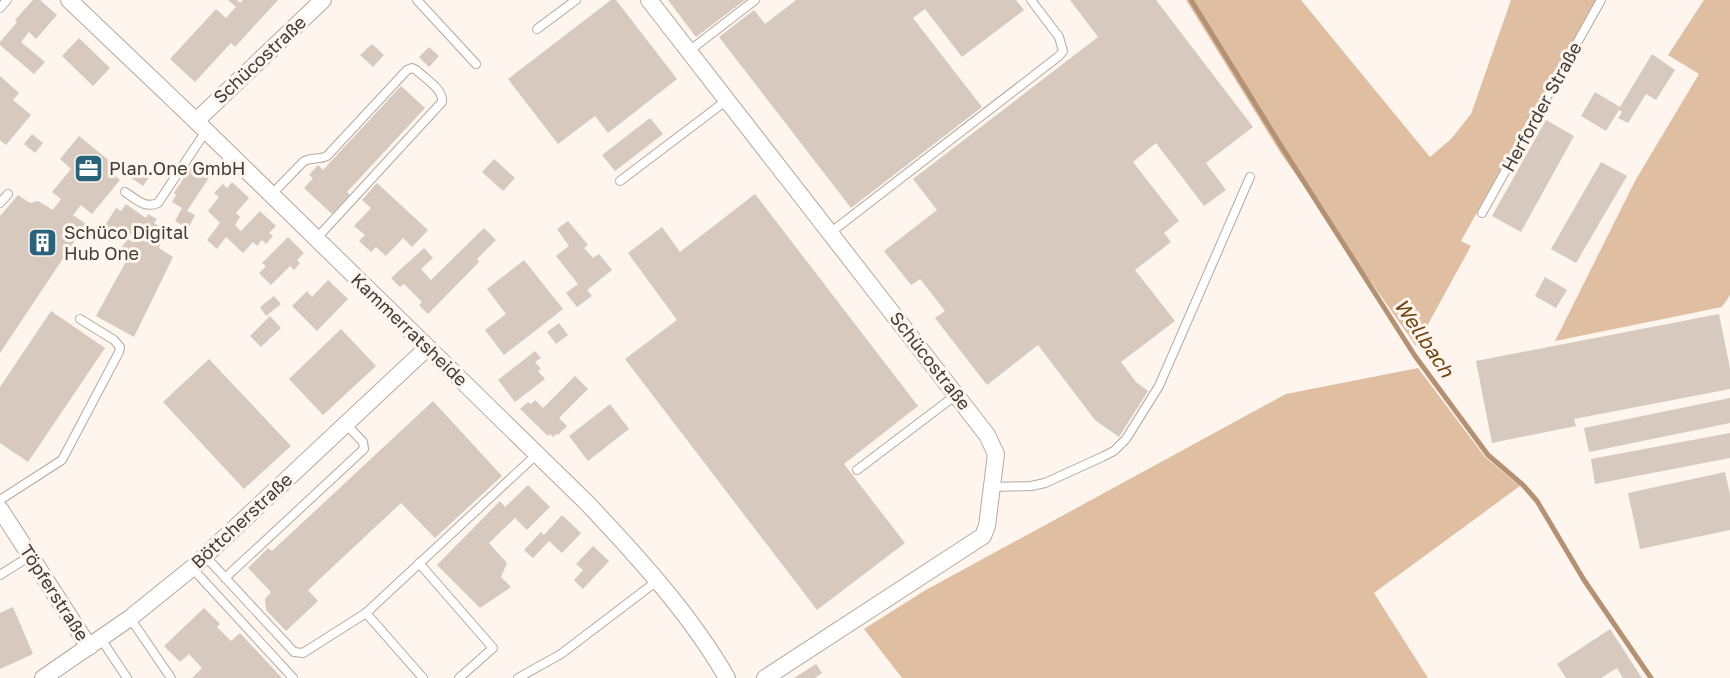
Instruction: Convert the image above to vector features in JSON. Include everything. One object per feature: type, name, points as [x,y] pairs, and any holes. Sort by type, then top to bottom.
[{"type":"street","name":"Kammerratsheide","points":[[69,0],[201,126],[610,527],[657,581],[711,652],[727,678]]},
{"type":"street","name":"Schücostraße","points":[[201,126],[323,0]]},
{"type":"street","name":"Schücostraße","points":[[649,0],[956,395],[992,443],[996,454],[987,526],[982,536],[765,678]]},
{"type":"street","name":"Böttcherstraße","points":[[43,678],[130,618],[192,568],[427,348]]},
{"type":"street","name":"Töpferstraße","points":[[0,509],[30,555],[95,643]]},
{"type":"lane","points":[[0,8],[7,0]]},
{"type":"lane","points":[[417,0],[476,64]]},
{"type":"lane","points":[[537,29],[576,0]]},
{"type":"lane","points":[[689,51],[755,0]]},
{"type":"lane","points":[[830,233],[1059,56],[1063,51],[1059,38],[1031,0]]},
{"type":"lane","name":"Herforder Straße","points":[[1482,213],[1601,0]]},
{"type":"lane","points":[[271,195],[307,159],[327,156],[407,70],[412,68],[416,70],[440,92],[442,102],[316,239]]},
{"type":"lane","points":[[620,181],[727,100]]},
{"type":"lane","points":[[125,192],[147,206],[158,203],[201,126]]},
{"type":"lane","points":[[993,487],[1031,486],[1045,483],[1114,451],[1126,439],[1159,386],[1250,177]]},
{"type":"lane","points":[[0,203],[8,194]]},
{"type":"lane","points":[[0,500],[62,460],[119,352],[120,347],[114,339],[80,319]]},
{"type":"lane","points":[[857,470],[956,395]]},
{"type":"lane","points":[[225,578],[364,449],[363,442],[346,424]]},
{"type":"lane","points":[[205,556],[294,652],[303,653],[366,613],[537,454]]},
{"type":"lane","points":[[0,575],[30,555]]},
{"type":"lane","points":[[418,563],[493,648],[459,678]]},
{"type":"lane","points":[[192,568],[292,678]]},
{"type":"lane","points":[[518,678],[561,654],[657,581]]},
{"type":"lane","points":[[366,613],[423,678]]},
{"type":"lane","points":[[130,618],[171,678]]},
{"type":"lane","points":[[95,643],[127,678]]},
{"type":"shaded area","points":[[1186,0],[1301,0],[1430,157],[1451,139],[1471,114],[1511,0],[1596,0],[1461,241],[1471,246],[1416,346],[1280,152]]},
{"type":"shaded area","points":[[1704,0],[1730,0],[1730,295],[1722,307],[1555,341],[1635,181],[1699,74],[1668,55]]},
{"type":"shaded area","points":[[1418,368],[1485,457],[1520,486],[1374,593],[1428,678],[902,678],[864,629],[924,591],[1286,394]]},
{"type":"building","points":[[33,0],[40,0],[57,15],[36,39],[29,32],[21,42],[45,62],[34,74],[0,45],[17,22],[15,20]]},
{"type":"building","points":[[228,0],[237,0],[240,3],[243,0],[278,0],[235,47],[231,43],[195,82],[170,59],[216,9],[226,18],[236,7]]},
{"type":"building","points":[[611,0],[616,0],[677,79],[608,133],[595,116],[558,144],[508,79]]},
{"type":"building","points":[[668,0],[745,0],[696,37]]},
{"type":"building","points":[[796,0],[1016,0],[1024,10],[962,57],[925,9],[913,18],[982,107],[851,208],[719,37],[754,10],[765,24]]},
{"type":"building","points":[[1070,0],[1156,0],[1253,127],[1206,163],[1226,190],[1204,206],[1156,143],[1133,162],[1179,221],[1164,233],[1171,242],[1135,270],[1175,321],[1121,362],[1136,382],[1148,391],[1119,437],[1095,420],[1038,345],[987,385],[935,318],[945,311],[920,279],[911,285],[884,251],[937,210],[913,179],[1098,37]]},
{"type":"building","points":[[79,38],[110,68],[93,86],[62,56]]},
{"type":"building","points":[[372,44],[384,55],[373,67],[360,55]]},
{"type":"building","points":[[429,47],[439,56],[429,67],[419,57]]},
{"type":"building","points":[[1652,54],[1675,70],[1656,100],[1646,94],[1628,123],[1618,118],[1622,112],[1619,110],[1606,131],[1581,116],[1595,92],[1620,107]]},
{"type":"building","points":[[0,76],[19,93],[13,100],[31,115],[6,145],[0,140]]},
{"type":"building","points":[[401,86],[425,108],[347,192],[350,195],[332,214],[304,188],[313,178],[309,175],[318,165],[323,170]]},
{"type":"building","points":[[650,118],[663,134],[615,171],[602,155]]},
{"type":"building","points":[[1546,120],[1574,136],[1521,232],[1492,216]]},
{"type":"building","points":[[32,134],[43,143],[35,153],[24,144]]},
{"type":"building","name":"Schüco Digital Hub One","points":[[79,136],[117,167],[112,173],[120,180],[92,214],[81,205],[73,215],[86,224],[0,353],[0,216],[18,195],[30,203],[38,201],[53,210],[61,199],[52,192],[71,169],[60,159]]},
{"type":"building","points":[[196,159],[214,170],[187,211],[195,215],[188,229],[175,221],[182,208],[172,202],[176,195],[174,193]]},
{"type":"building","points":[[494,159],[515,178],[503,191],[482,172]]},
{"type":"building","points":[[1601,162],[1627,176],[1576,263],[1551,249]]},
{"type":"building","points":[[139,164],[152,173],[143,186],[130,177]]},
{"type":"building","points":[[232,182],[249,198],[236,213],[240,217],[235,225],[241,231],[260,211],[276,226],[269,233],[273,236],[266,244],[262,240],[257,246],[253,242],[243,253],[226,237],[217,249],[207,240],[220,223],[208,211],[219,197],[214,193],[223,184],[227,188]]},
{"type":"building","points":[[377,183],[428,230],[412,247],[403,238],[386,256],[376,247],[371,252],[359,241],[365,235],[354,226],[371,208],[362,200]]},
{"type":"building","points":[[755,194],[918,406],[844,464],[905,543],[817,610],[625,359],[677,320],[628,253],[662,227],[680,252]]},
{"type":"building","points":[[126,204],[146,218],[148,214],[157,219],[154,223],[159,226],[154,233],[158,236],[155,240],[161,243],[159,248],[173,257],[134,337],[96,316],[129,256],[120,249],[128,239],[132,242],[135,237],[119,227],[109,242],[99,235],[116,208],[121,211]]},
{"type":"building","points":[[568,221],[588,245],[584,248],[593,258],[599,254],[612,270],[587,290],[592,296],[577,307],[566,293],[578,284],[556,256],[569,246],[557,229]]},
{"type":"building","points":[[484,228],[496,240],[477,259],[479,262],[428,314],[419,305],[422,302],[404,284],[400,287],[391,278],[424,248],[433,258],[421,269],[431,280]]},
{"type":"building","points":[[288,237],[304,253],[297,260],[300,263],[294,270],[290,266],[271,285],[259,273],[266,266],[262,263]]},
{"type":"building","points":[[524,260],[563,309],[504,355],[485,330],[506,314],[487,289]]},
{"type":"building","points":[[1545,277],[1567,290],[1556,308],[1535,296]]},
{"type":"building","points":[[328,280],[348,299],[317,331],[292,306],[307,291],[312,297]]},
{"type":"building","points":[[274,296],[281,304],[266,316],[260,307]]},
{"type":"building","points":[[51,311],[105,348],[28,462],[0,443],[0,387]]},
{"type":"building","points":[[1719,314],[1730,368],[1730,389],[1574,419],[1576,426],[1492,443],[1476,361]]},
{"type":"building","points":[[270,316],[281,328],[261,347],[250,336]]},
{"type":"building","points":[[559,323],[568,335],[556,344],[547,332]]},
{"type":"building","points":[[341,329],[376,366],[323,415],[289,379]]},
{"type":"building","points":[[535,351],[541,358],[535,362],[541,369],[538,371],[545,379],[515,402],[498,380]]},
{"type":"building","points":[[209,359],[291,446],[244,489],[163,402]]},
{"type":"building","points":[[575,376],[588,389],[559,418],[567,426],[558,435],[548,436],[520,409],[528,402],[531,404],[535,400],[543,408]]},
{"type":"building","points":[[1730,398],[1730,423],[1589,452],[1584,428]]},
{"type":"building","points":[[433,401],[502,476],[435,538],[401,503],[308,590],[318,601],[286,631],[266,610],[265,599],[271,592],[248,568],[268,548],[272,551]]},
{"type":"building","points":[[610,404],[629,429],[588,461],[569,436]]},
{"type":"building","points":[[1730,433],[1730,458],[1595,484],[1591,459]]},
{"type":"building","points":[[1725,472],[1730,494],[1730,530],[1640,549],[1628,493]]},
{"type":"building","points":[[528,485],[550,507],[527,530],[515,518],[489,543],[507,563],[501,577],[511,587],[480,608],[437,565],[500,501],[505,507]]},
{"type":"building","points":[[562,515],[581,533],[562,553],[549,541],[533,558],[524,550],[541,532],[544,535]]},
{"type":"building","points":[[593,546],[609,561],[583,589],[574,580],[583,570],[576,564]]},
{"type":"building","points":[[13,607],[33,654],[0,669],[0,613]]},
{"type":"building","points":[[204,608],[220,624],[217,627],[231,641],[240,633],[282,678],[192,678],[202,668],[189,654],[180,662],[164,646]]},
{"type":"building","points":[[1610,629],[1642,678],[1623,678],[1617,668],[1601,678],[1566,678],[1557,664]]},
{"type":"building","points":[[816,664],[822,673],[815,678],[794,678]]},
{"type":"waterway","name":"Wellbach","points":[[1191,0],[1415,356],[1488,455],[1523,485],[1537,501],[1584,580],[1651,678]]},
{"type":"place","name":"Plan.One GmbH","points":[[88,169]]},
{"type":"place","name":"Schüco Digital Hub One","points":[[43,243]]}]
